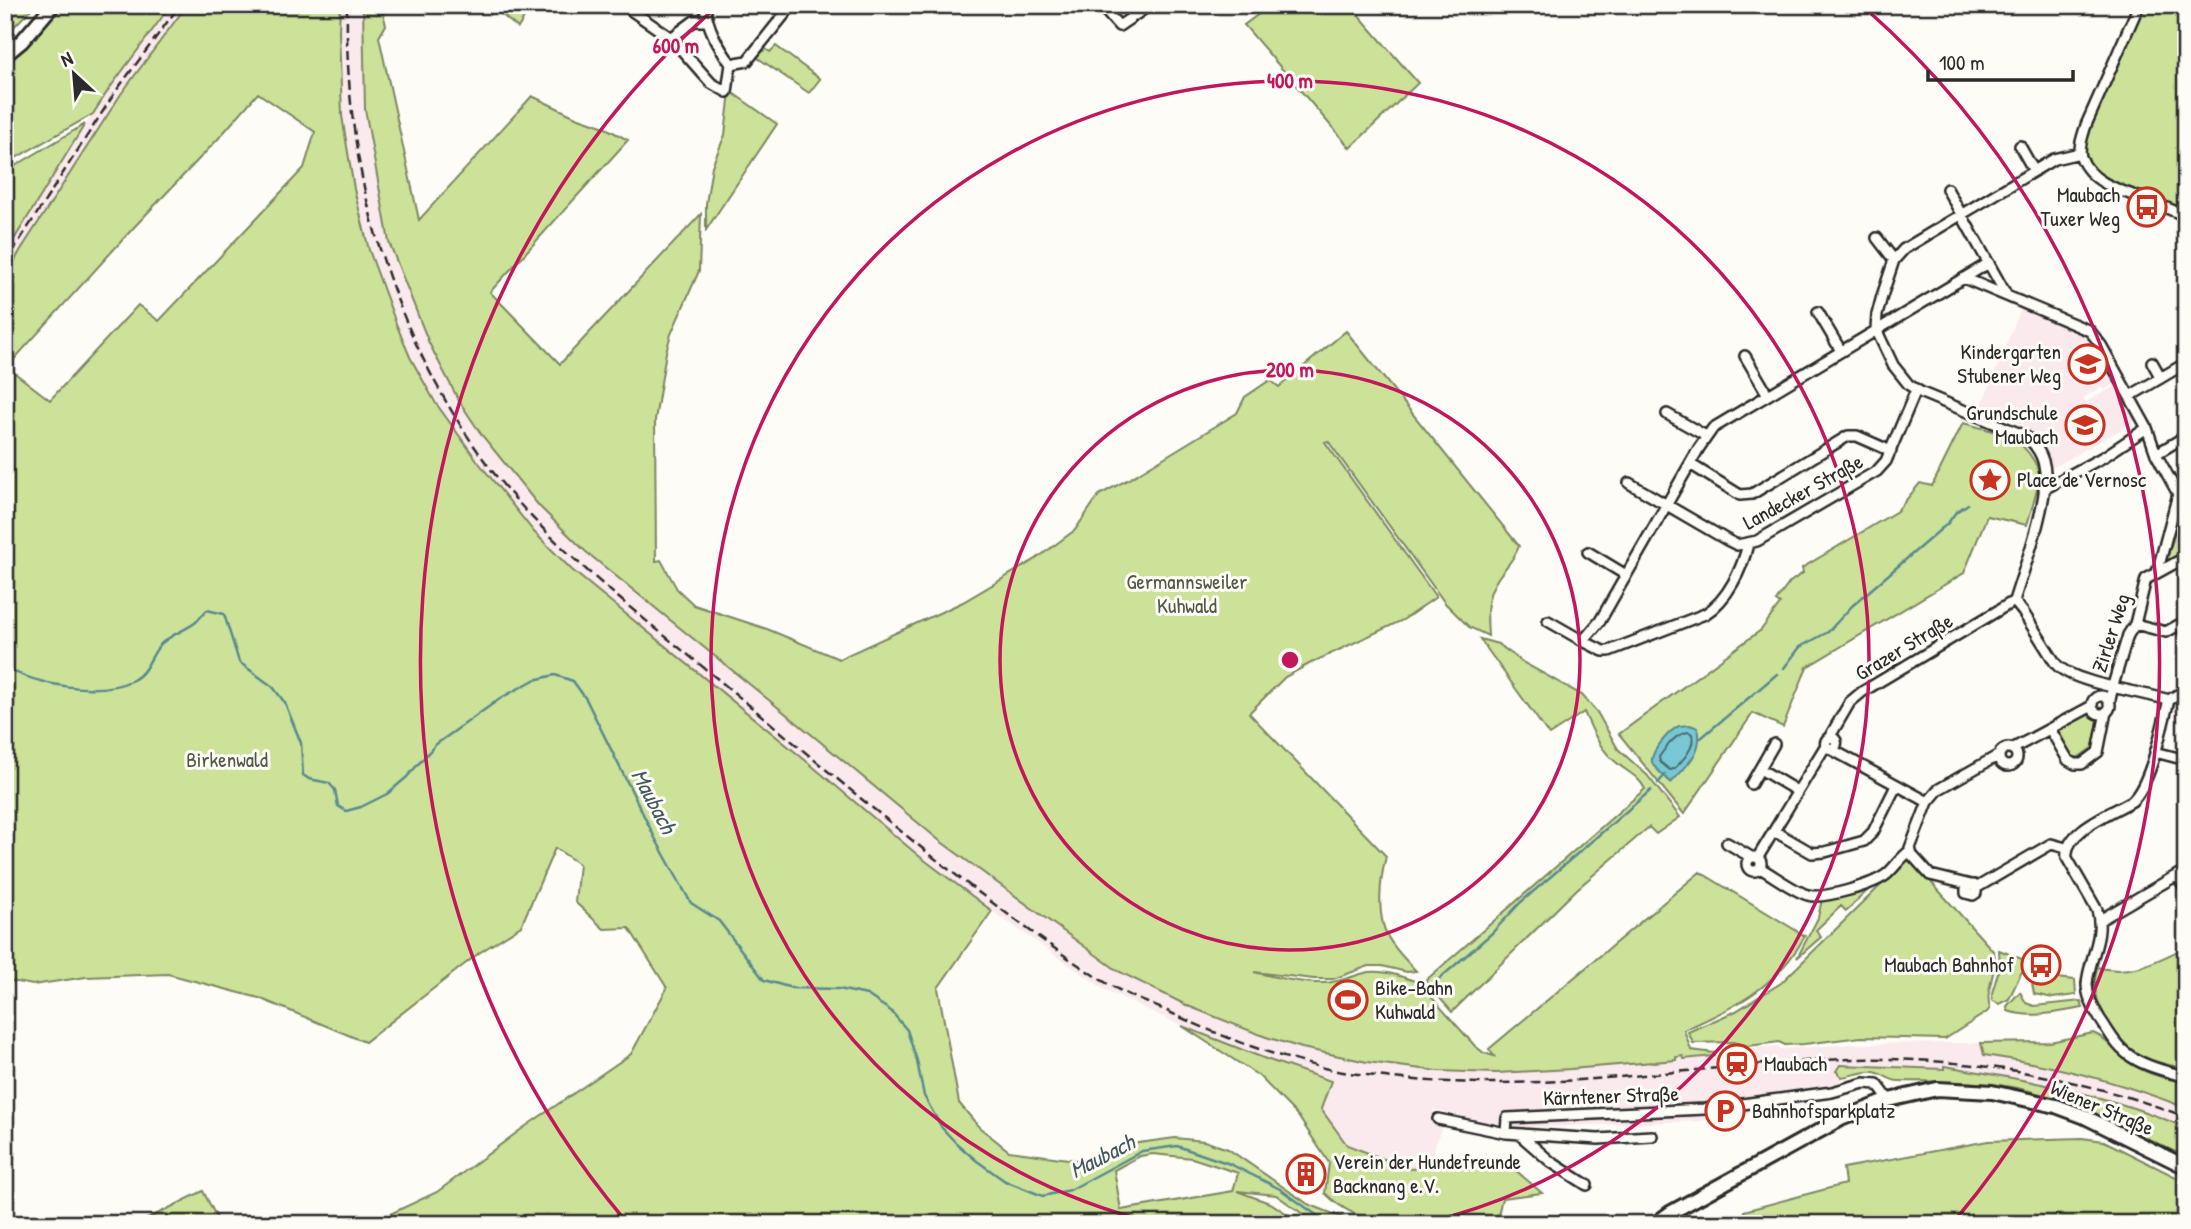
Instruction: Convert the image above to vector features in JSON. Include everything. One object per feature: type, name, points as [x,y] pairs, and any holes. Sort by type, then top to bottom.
[{"type":"street","points":[[5,55],[22,41],[53,5]]},
{"type":"street","points":[[629,5],[632,11],[671,38],[712,83],[727,92],[731,64],[706,21],[705,5]]},
{"type":"street","points":[[731,64],[747,61],[792,5]]},
{"type":"street","points":[[1100,5],[1119,26],[1150,5]]},
{"type":"street","points":[[2139,5],[2086,125],[2080,153],[2095,177],[2107,185],[2186,216]]},
{"type":"street","points":[[671,38],[694,21],[706,21]]},
{"type":"street","points":[[2020,146],[2034,171]]},
{"type":"street","points":[[2080,153],[2054,159],[1903,249],[1894,260],[1879,305],[1876,329],[1903,379],[1916,390],[2030,439],[2038,450],[2043,463],[2044,489],[2014,601],[2024,612],[2060,669],[2082,678],[2169,700]]},
{"type":"street","points":[[1947,189],[2007,296]]},
{"type":"street","points":[[1877,238],[1894,260]]},
{"type":"street","points":[[1583,642],[1600,621],[1713,428],[1989,263]]},
{"type":"street","points":[[1964,278],[2090,331],[2130,396],[2147,428],[2156,454],[2186,504]]},
{"type":"street","points":[[1818,312],[1841,351]]},
{"type":"street","points":[[1745,356],[1768,395]]},
{"type":"street","points":[[2152,362],[2161,378]]},
{"type":"street","points":[[2130,396],[2186,363]]},
{"type":"street","name":"Landecker Straße","points":[[1629,484],[1727,540],[1737,545],[1748,544],[1877,471],[1891,451],[1916,390]]},
{"type":"street","points":[[1667,414],[1706,436]]},
{"type":"street","points":[[2044,489],[2105,456],[2147,428]]},
{"type":"street","points":[[1690,464],[1740,495],[1752,494],[1848,436],[1857,436],[1891,451]]},
{"type":"street","points":[[2156,454],[2186,436]]},
{"type":"street","name":"Zirler Weg","points":[[2050,729],[2068,760],[2075,764],[2082,764],[2098,752],[2128,635],[2135,624],[2146,579],[2157,573],[2178,494]]},
{"type":"street","points":[[1548,621],[1583,642],[1609,651],[1705,614],[1714,608],[1744,559],[1748,544]]},
{"type":"street","points":[[1588,552],[1626,575]]},
{"type":"street","points":[[2157,573],[2186,556]]},
{"type":"street","name":"Grazer Straße","points":[[1755,857],[1828,744],[1850,702],[1862,692],[2014,601]]},
{"type":"street","points":[[2135,624],[2166,632],[2186,621]]},
{"type":"street","points":[[2186,690],[2169,700],[2139,796],[2080,831],[2066,848],[2067,858],[2100,920],[2100,936],[2087,985],[2088,996],[2098,1016],[2125,1053],[2141,1062],[2186,1077]]},
{"type":"street","points":[[2100,696],[2107,699],[2108,708],[2097,713],[2092,706],[2093,700],[2100,696]]},
{"type":"street","points":[[1727,843],[1755,857],[1761,861],[1760,868],[1808,895],[1827,895],[1866,884],[1885,876],[1900,858],[1910,851],[1928,802],[1939,789],[1999,755],[2004,749],[2012,749],[2092,706]]},
{"type":"street","points":[[1751,784],[1774,744]]},
{"type":"street","points":[[1828,744],[1896,786],[1928,802]]},
{"type":"street","points":[[1999,755],[2002,763],[2011,765],[2017,759],[2012,749]]},
{"type":"street","points":[[2155,751],[2186,760]]},
{"type":"street","points":[[1760,769],[1797,791]]},
{"type":"street","points":[[1774,831],[1812,853],[1864,841],[1873,832],[1896,786]]},
{"type":"street","points":[[1910,851],[1930,875],[1973,886],[2051,844],[2066,848]]},
{"type":"street","points":[[2100,920],[2181,873],[2186,890]]},
{"type":"street","name":"Kärntener Straße","points":[[1506,1133],[1507,1118],[1718,1108],[1832,1092],[1864,1083],[1877,1084],[1889,1100]]},
{"type":"street","name":"Wiener Straße","points":[[1656,1224],[1670,1213],[1829,1125],[1889,1100],[1948,1088],[1992,1092],[2042,1102],[2083,1116],[2186,1167]]},
{"type":"street","name":"Kärntener Straße","points":[[1438,1119],[1520,1135],[1598,1139],[1652,1136]]},
{"type":"street","points":[[1520,1135],[1551,1162],[1587,1185]]},
{"type":"shaded area","points":[[171,5],[187,5],[121,94],[20,251],[5,279],[5,255],[10,246],[109,89]]},
{"type":"shaded area","points":[[340,5],[363,5],[365,109],[481,434],[511,473],[539,506],[585,551],[940,841],[1118,971],[1188,1006],[1302,1048],[1367,1062],[1438,1071],[1497,1073],[1571,1069],[1675,1060],[1676,1057],[1683,1056],[1684,1059],[1742,1053],[1752,1051],[1752,1048],[1779,1046],[1780,1049],[1854,1044],[1981,1043],[1985,1055],[2029,1061],[2081,1073],[2145,1091],[2186,1108],[2186,1128],[2112,1102],[2027,1080],[1945,1066],[1944,1069],[1866,1065],[1837,1071],[1842,1077],[1832,1098],[1745,1115],[1697,1121],[1516,1128],[1432,1109],[1442,1126],[1428,1166],[1410,1169],[1347,1145],[1321,1109],[1330,1081],[1182,1026],[1104,989],[919,856],[572,570],[534,532],[435,402],[410,357],[369,250],[354,189],[342,116]]},
{"type":"shaded area","points":[[2023,304],[2090,335],[2117,382],[2104,390],[2101,387],[2083,398],[2086,402],[2118,385],[2138,420],[2052,468],[2034,436],[2025,426],[1981,407]]},
{"type":"green space","points":[[5,5],[35,5],[5,36]]},
{"type":"green space","points":[[59,5],[171,5],[93,114],[5,164],[5,61],[41,31]]},
{"type":"green space","name":"Birkenwald","points":[[187,5],[340,5],[342,116],[354,189],[369,250],[397,326],[410,357],[435,402],[534,532],[572,570],[919,856],[992,911],[938,988],[959,1103],[979,1127],[1009,1151],[1083,1161],[1124,1145],[1175,1138],[1204,1141],[1228,1149],[1308,1204],[1359,1224],[1317,1224],[1276,1195],[1237,1191],[1272,1204],[1302,1224],[369,1224],[437,1192],[523,1128],[631,1054],[667,988],[629,928],[604,929],[575,902],[579,864],[555,848],[521,926],[479,953],[365,1042],[259,998],[168,974],[86,977],[33,985],[5,980],[5,279],[20,251],[121,94]],"holes":[[[258,93],[315,132],[304,168],[159,321],[138,305],[50,400],[7,367]],[[1153,1154],[1192,1158],[1238,1173],[1233,1191],[1121,1210],[1114,1170],[1140,1156]]]},
{"type":"green space","name":"Germannsweiler Kuhwald","points":[[363,5],[381,5],[386,25],[379,37],[419,220],[532,96],[628,140],[490,292],[560,364],[701,214],[699,271],[671,334],[655,420],[656,561],[661,560],[677,589],[694,605],[767,629],[839,659],[963,602],[1036,559],[1075,530],[1099,495],[1237,413],[1245,397],[1270,380],[1279,387],[1346,331],[1519,546],[1495,583],[1490,596],[1487,609],[1488,636],[1469,627],[1445,603],[1328,441],[1325,442],[1436,597],[1403,620],[1285,677],[1249,713],[1386,856],[1380,897],[1384,928],[1394,946],[1416,971],[1369,966],[1333,979],[1254,972],[1295,981],[1326,983],[1369,972],[1382,972],[1418,982],[1475,1046],[1494,1056],[1489,1049],[1700,872],[1805,936],[1794,954],[1782,969],[1754,994],[1684,1030],[1691,1050],[1714,1053],[1715,1056],[1684,1059],[1683,1056],[1676,1057],[1676,1060],[1497,1073],[1438,1071],[1367,1062],[1302,1048],[1266,1037],[1188,1006],[1118,971],[940,841],[585,551],[539,506],[481,434],[459,401],[429,343],[389,242],[365,109]]},
{"type":"green space","points":[[490,5],[532,5],[518,28]]},
{"type":"green space","points":[[1271,5],[1350,5],[1418,83],[1350,148],[1244,25]]},
{"type":"green space","points":[[2143,5],[2186,5],[2186,212],[2109,181],[2090,165],[2087,159],[2085,146],[2088,129]]},
{"type":"green space","points":[[776,46],[820,79],[809,93],[755,56],[763,47],[770,52]]},
{"type":"green space","points":[[730,91],[777,124],[706,230],[706,204],[712,166],[725,135]]},
{"type":"green space","points":[[85,124],[10,246],[5,255],[5,172]]},
{"type":"green space","points":[[1963,423],[2003,434],[2021,444],[2034,461],[2039,472],[2038,482],[2027,525],[1987,516],[1964,573],[1807,667],[1783,727],[1753,713],[1684,814],[1619,734],[1761,630],[1780,604],[1776,601],[1790,582],[1803,573],[1802,568],[1897,511],[1920,483],[1932,486]]},
{"type":"green space","points":[[2181,513],[2186,516],[2186,551],[2166,562]]},
{"type":"green space","points":[[1480,639],[1498,644],[1524,663],[1582,695],[1597,712],[1618,749],[1647,775],[1680,817],[1656,834],[1649,827],[1577,889],[1452,1012],[1425,981],[1645,789],[1636,777],[1606,752],[1584,712],[1549,735]]},
{"type":"green space","points":[[2088,715],[2098,721],[2093,747],[2079,757],[2069,757],[2057,732]]},
{"type":"green space","points":[[1908,859],[1994,952],[1990,1008],[1987,1012],[1945,1039],[1861,1037],[1804,1044],[1785,1045],[1779,1042],[1748,1046],[1733,1042],[1693,1043],[1688,1032],[1736,1011],[1781,983],[1902,861]]},
{"type":"green space","points":[[1867,887],[1868,890],[1846,911],[1841,906],[1816,930],[1821,937],[1797,958],[1818,918],[1822,899]]},
{"type":"green space","points":[[2186,947],[2186,1069],[2153,1060],[2128,1047],[2105,1017],[2095,983],[2097,967],[2109,970],[2132,969]]},
{"type":"green space","points":[[1999,950],[2032,963],[2021,973],[2009,999],[1999,1004],[1992,1000],[1992,993],[2000,966]]},
{"type":"green space","points":[[2046,977],[2075,980],[2076,995],[2053,998],[2034,994],[2032,983],[2035,979]]},
{"type":"green space","points":[[2020,992],[2026,1003],[2034,1006],[2081,1001],[2083,1008],[2036,1015],[2008,1011],[2007,1006]]},
{"type":"green space","points":[[1182,1026],[1331,1081],[1321,1109],[1347,1145],[1410,1169],[1505,1161],[1542,1193],[1502,1198],[1496,1224],[1384,1224],[1352,1213],[1325,1193],[1329,1163],[1298,1116],[1259,1076]]},
{"type":"green space","points":[[2093,1033],[2103,1038],[2123,1058],[2141,1070],[2186,1084],[2186,1108],[2086,1076],[1984,1055],[1981,1043],[2050,1042]]},
{"type":"green space","points":[[1840,1065],[1944,1069],[1944,1066],[2097,1097],[2186,1128],[2186,1157],[2103,1118],[2061,1101],[2017,1088],[1958,1082],[1895,1081],[1870,1072],[1842,1077],[1836,1071]]},
{"type":"green space","points":[[2082,1138],[2104,1141],[2186,1182],[2186,1224],[1743,1224],[1746,1222],[1744,1211],[1845,1184],[1843,1168],[1988,1141]]},
{"type":"green space","points":[[203,1191],[220,1224],[137,1224]]},
{"type":"water","points":[[1690,725],[1698,728],[1696,751],[1671,783],[1655,768],[1652,758],[1657,747],[1671,732],[1679,726]]},
{"type":"waterway","points":[[1784,668],[1800,647],[1828,632],[1852,606],[1968,504]]},
{"type":"waterway","name":"Maubach","points":[[5,667],[34,679],[68,687],[103,688],[119,685],[138,677],[163,642],[196,622],[207,610],[224,614],[239,662],[273,687],[285,703],[301,743],[303,775],[329,783],[335,790],[338,806],[346,811],[387,794],[407,777],[435,745],[501,698],[534,680],[555,675],[573,681],[586,699],[655,838],[691,903],[719,921],[764,980],[792,988],[839,989],[867,995],[891,1011],[907,1030],[924,1096],[942,1128],[977,1161],[1005,1181],[1043,1196],[1070,1190],[1142,1151],[1177,1146],[1230,1164],[1280,1189],[1329,1224]]},
{"type":"waterway","points":[[1701,738],[1777,674]]},
{"type":"waterway","points":[[1658,783],[1665,775]]},
{"type":"waterway","points":[[1431,986],[1492,933],[1520,903],[1651,790]]},
{"type":"railway","points":[[5,267],[116,91],[180,5]]},
{"type":"railway","points":[[347,5],[348,66],[354,126],[364,186],[378,244],[398,301],[422,356],[450,409],[509,492],[600,582],[851,791],[1034,934],[1118,990],[1250,1046],[1315,1066],[1355,1074],[1439,1082],[1544,1082],[1807,1061],[1904,1059],[2000,1068],[2047,1077],[2140,1101],[2186,1117]]},
{"type":"place","name":"Maubach Tuxer Weg","points":[[2147,207]]},
{"type":"place","name":"Kindergarten Stubener Weg","points":[[2088,364]]},
{"type":"place","name":"Grundschule Maubach","points":[[2085,425]]},
{"type":"place","name":"Place de Vernosc","points":[[1990,480]]},
{"type":"place","name":"Maubach Bahnhof","points":[[2041,965]]},
{"type":"place","name":"Bike-Bahn Kuhwald","points":[[1348,1000]]},
{"type":"place","name":"Maubach","points":[[1737,1064]]},
{"type":"place","name":"Bahnhofsparkplatz","points":[[1725,1111]]},
{"type":"place","name":"Verein der Hundefreunde Backnang e.V.","points":[[1306,1174]]}]
